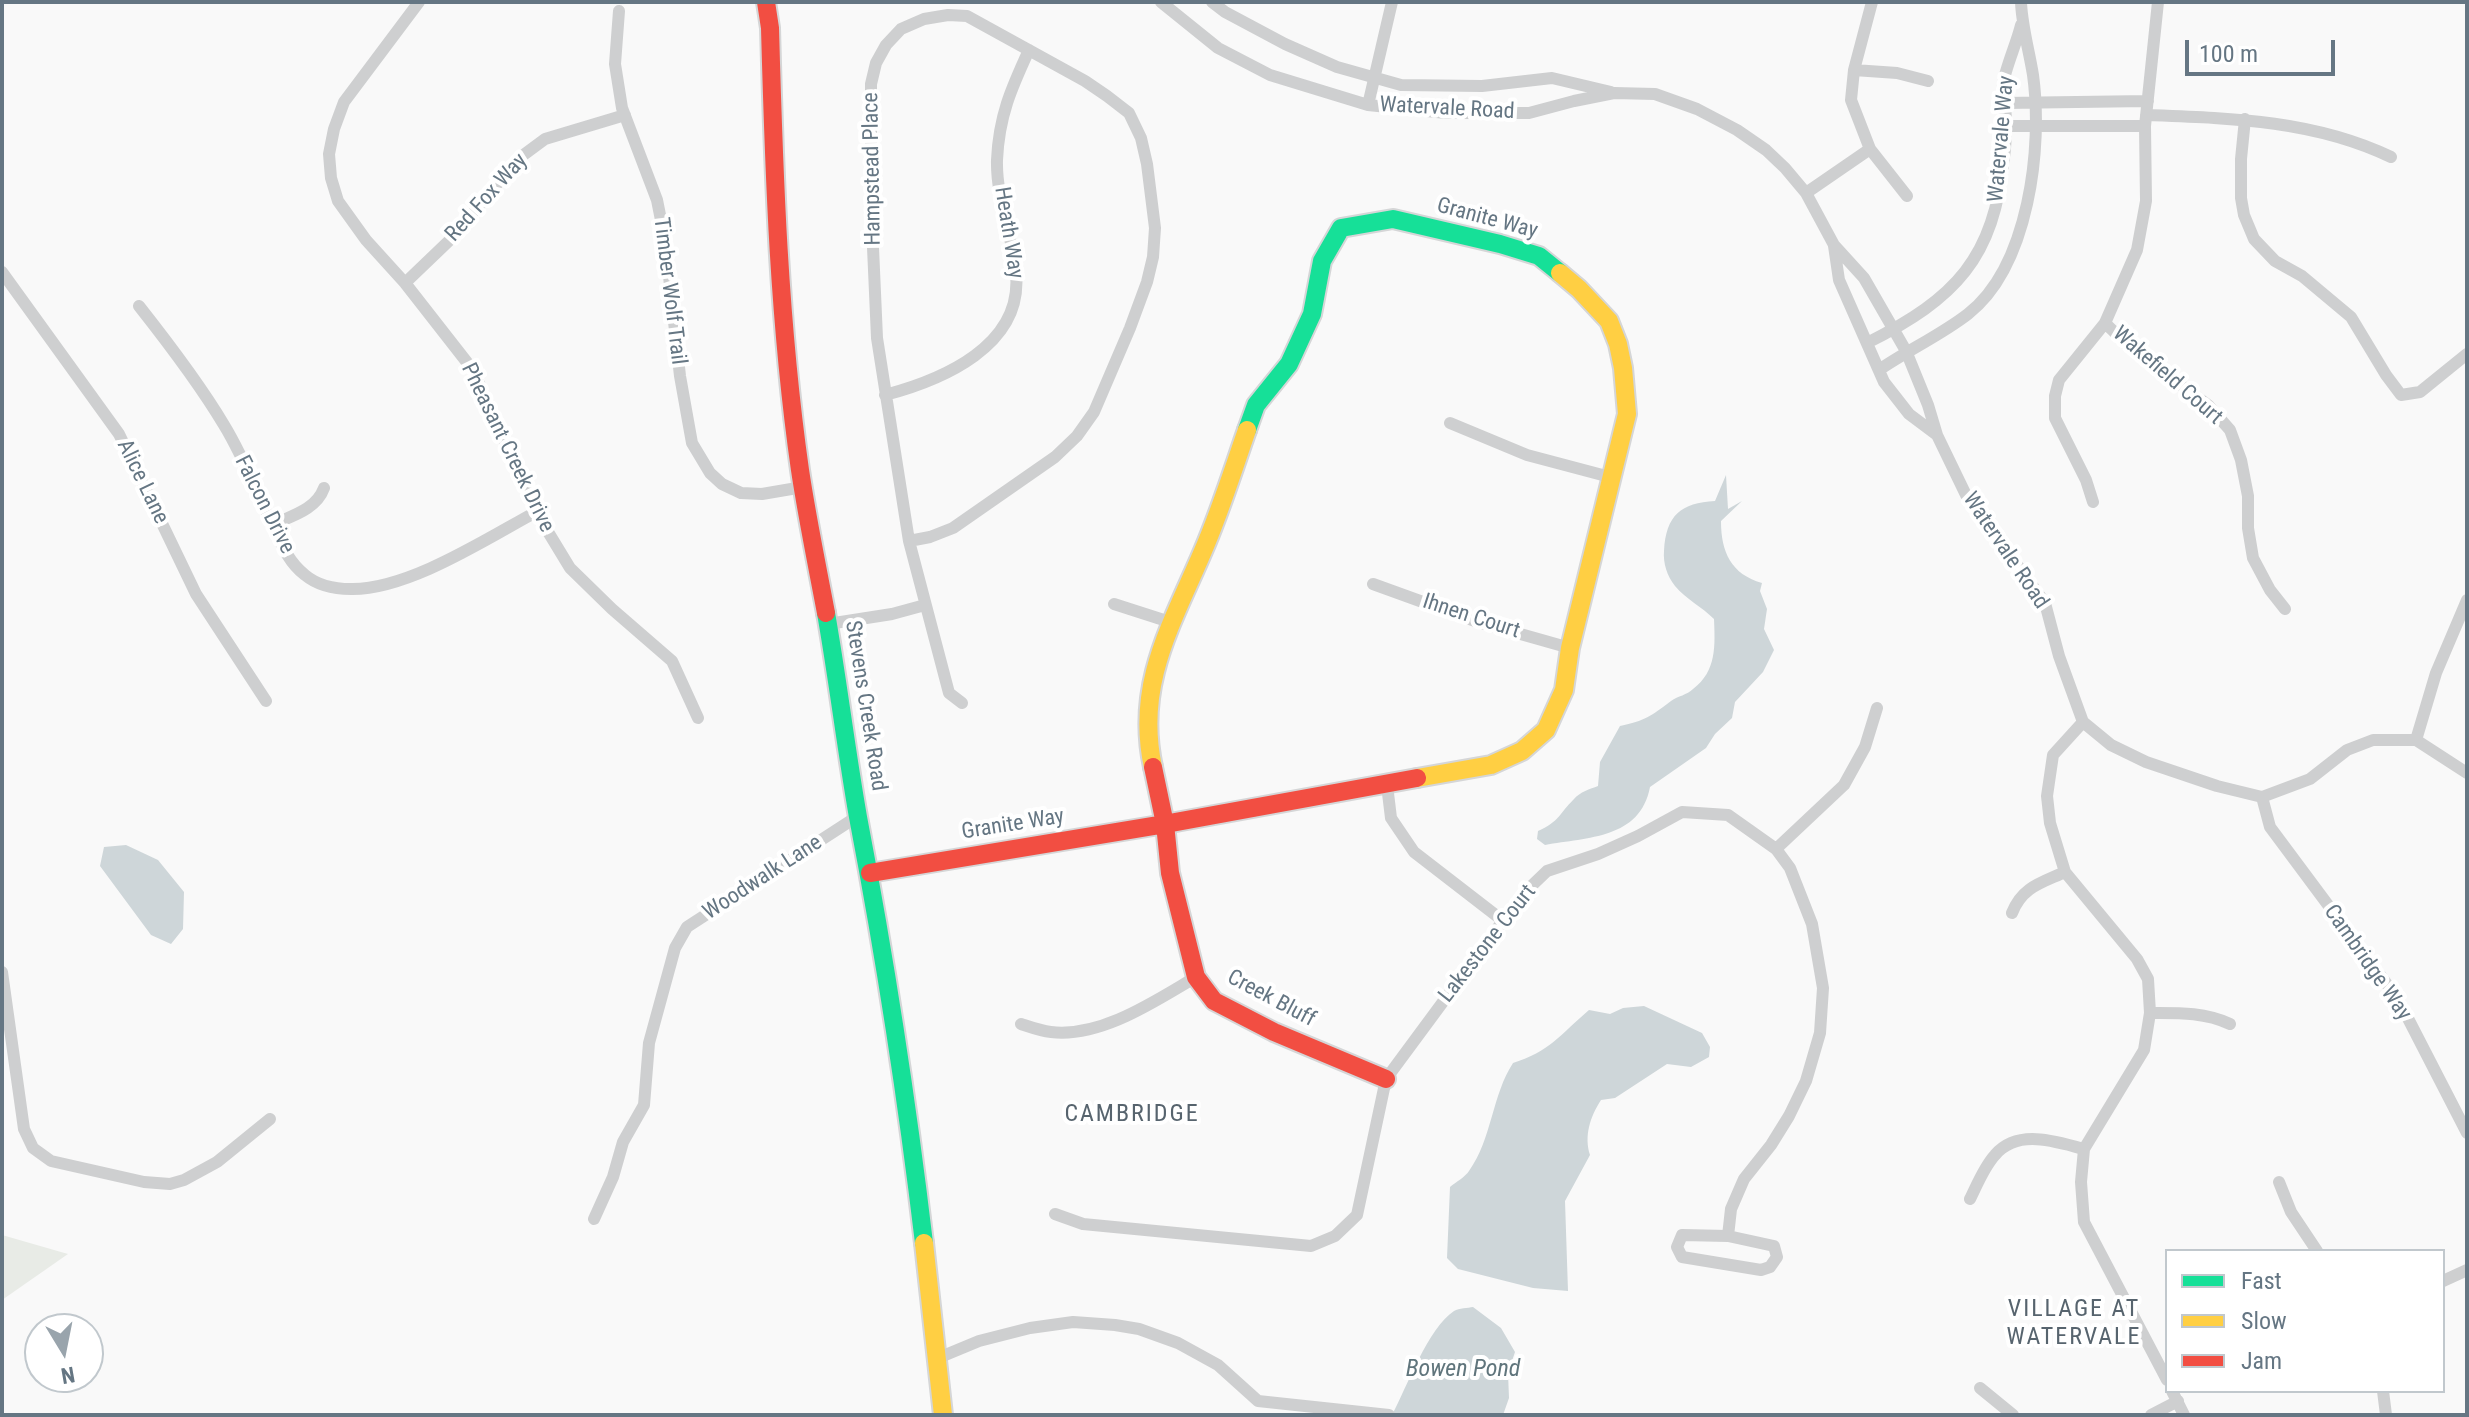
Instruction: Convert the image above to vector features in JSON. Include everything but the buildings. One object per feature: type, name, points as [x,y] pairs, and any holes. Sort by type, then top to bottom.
[{"type":"street","name":"Pheasant Creek Drive","points":[[419,2],[344,102],[329,154],[331,178],[338,201],[366,240],[405,283],[473,370],[536,512],[570,568],[672,661],[698,718]]},
{"type":"street","name":"Stevens Creek Road","points":[[766,2],[770,28],[782,307],[803,487],[870,873],[915,1167],[943,1415]]},
{"type":"street","name":"Watervale Road","points":[[1161,2],[1218,48],[1270,75],[1368,105],[1446,113],[1529,113],[1614,93]]},
{"type":"street","name":"Watervale Road","points":[[1212,2],[1285,44],[1337,67],[1401,85],[1482,86],[1552,78],[1614,93],[1655,94],[1697,109],[1766,150],[1806,193],[1834,245],[1864,278],[1906,351],[1937,435],[1966,495],[2045,603],[2059,656],[2083,722]]},
{"type":"street","points":[[1368,105],[1392,2]]},
{"type":"street","points":[[1872,2],[1854,70],[1851,100],[1870,149],[1907,196]]},
{"type":"street","name":"Watervale Way","points":[[1879,370],[1968,314],[1990,293],[2009,263],[2028,197],[2037,125],[2033,74],[2021,2]]},
{"type":"street","points":[[2093,502],[2086,480],[2055,418],[2055,396],[2059,380],[2105,323],[2137,250],[2146,201],[2145,120],[2158,2]]},
{"type":"street","name":"Timber Wolf Trail","points":[[619,11],[615,64],[625,115],[660,214],[680,376],[692,443],[710,473],[722,484],[741,493],[762,494],[803,487]]},
{"type":"street","name":"Hampstead Place","points":[[909,541],[953,528],[1055,457],[1077,436],[1094,412],[1147,282],[1153,257],[1155,228],[1151,195],[1141,138],[1129,113],[1107,96],[967,16],[924,19],[901,29],[886,45],[876,63],[871,84],[871,202],[877,338],[885,395],[909,541],[949,693],[962,703]]},
{"type":"street","name":"Watervale Way","points":[[1867,343],[1894,330],[1938,301],[1977,257],[1997,209],[2006,126],[2003,85],[2022,22]]},
{"type":"street","name":"Heath Way","points":[[885,395],[924,385],[966,363],[1008,320],[1017,298],[1016,273],[997,161],[1005,103],[1029,50]]},
{"type":"street","points":[[1854,70],[1897,73],[1928,81]]},
{"type":"street","points":[[2005,103],[2148,101]]},
{"type":"street","name":"Red Fox Way","points":[[405,283],[453,237],[518,159],[545,139],[625,115]]},
{"type":"street","points":[[2245,119],[2241,198],[2254,239],[2275,261],[2302,276],[2351,317],[2401,395],[2420,392],[2467,354]]},
{"type":"street","points":[[2006,126],[2245,119],[2295,125],[2369,146],[2391,157]]},
{"type":"street","points":[[1806,193],[1870,149]]},
{"type":"street","name":"Granite Way","points":[[870,873],[1165,824],[1491,765],[1522,751],[1546,730],[1564,690],[1570,648],[1627,414],[1623,368],[1609,321],[1579,289],[1539,256],[1393,219],[1341,228],[1322,261],[1312,314],[1289,364],[1256,405],[1204,549],[1170,622],[1148,698],[1147,740],[1165,824]]},
{"type":"street","name":"Watervale Road","points":[[1834,245],[1839,280],[1884,382],[1909,414],[1937,435]]},
{"type":"street","name":"Alice Lane","points":[[2,272],[119,434],[196,594],[266,701]]},
{"type":"street","name":"Falcon Drive","points":[[139,306],[181,359],[225,427],[285,554],[305,576],[325,586],[350,590],[399,580],[444,562],[536,512]]},
{"type":"street","name":"Wakefield Court","points":[[2105,323],[2132,349],[2208,405],[2230,430],[2246,484],[2253,558],[2270,590],[2285,609]]},
{"type":"street","points":[[1450,423],[1527,455],[1610,477]]},
{"type":"street","points":[[272,525],[306,509],[320,498],[324,488]]},
{"type":"street","name":"Ihnen Court","points":[[1373,584],[1478,622],[1570,648]]},
{"type":"street","points":[[2416,740],[2436,673],[2467,600]]},
{"type":"street","points":[[1114,604],[1170,622]]},
{"type":"street","points":[[828,624],[892,614],[925,605]]},
{"type":"street","points":[[1776,849],[1844,785],[1865,747],[1877,708]]},
{"type":"street","points":[[2165,1376],[2084,1222],[2081,1182],[2084,1149],[2144,1050],[2150,1013],[2148,979],[2137,959],[2065,872],[2050,823],[2047,796],[2053,755],[2083,722],[2111,745],[2146,762],[2217,786],[2262,797],[2310,779],[2347,750],[2373,740],[2416,740],[2467,773]]},
{"type":"street","points":[[1387,785],[1391,818],[1414,852],[1502,920]]},
{"type":"street","name":"Cambridge Way","points":[[2262,797],[2270,827],[2398,999],[2467,1133]]},
{"type":"street","name":"Lakestone Court","points":[[1055,1214],[1083,1224],[1311,1246],[1335,1236],[1357,1215],[1386,1079],[1522,895],[1547,871],[1598,854],[1682,812],[1728,815],[1776,849],[1790,868],[1812,924],[1823,988],[1820,1033],[1806,1081],[1771,1145],[1744,1179],[1731,1209],[1728,1236]]},
{"type":"street","name":"Woodwalk Lane","points":[[594,1219],[613,1177],[623,1142],[644,1105],[649,1043],[675,948],[687,927],[858,816]]},
{"type":"street","name":"Creek Bluff","points":[[1165,824],[1170,873],[1196,977],[1214,1001],[1274,1032],[1386,1079]]},
{"type":"street","points":[[2012,913],[2017,900],[2030,888],[2065,872]]},
{"type":"street","points":[[2,972],[24,1129],[33,1148],[51,1161],[144,1182],[170,1184],[217,1162],[270,1119]]},
{"type":"street","points":[[1021,1024],[1052,1032],[1082,1030],[1139,1011],[1196,977]]},
{"type":"street","points":[[2150,1013],[2203,1015],[2230,1024]]},
{"type":"street","points":[[1970,1199],[1996,1153],[2007,1146],[2026,1138],[2045,1139],[2084,1149]]},
{"type":"street","points":[[2279,1182],[2291,1212],[2316,1249]]},
{"type":"street","points":[[1682,1235],[1728,1236],[1774,1246],[1777,1257],[1770,1267],[1761,1270],[1682,1257],[1677,1247],[1682,1235]]},
{"type":"street","points":[[2445,1280],[2467,1270]]},
{"type":"street","points":[[938,1358],[979,1341],[1030,1328],[1073,1322],[1115,1325],[1139,1329],[1191,1350],[1218,1365],[1258,1401],[1389,1415]]},
{"type":"street","points":[[1980,1388],[2013,1415]]},
{"type":"street","points":[[2383,1393],[2386,1415]]},
{"type":"street","points":[[2151,1415],[2175,1396],[2184,1415]]},
{"type":"shaded area","points":[[2,1235],[68,1254],[2,1300]]},
{"type":"water","points":[[1726,475],[1728,509],[1742,501],[1721,521],[1723,542],[1735,568],[1762,583],[1760,591],[1767,609],[1764,629],[1774,650],[1763,672],[1735,702],[1732,718],[1706,748],[1650,787],[1635,817],[1624,826],[1594,837],[1545,845],[1537,839],[1538,831],[1555,821],[1579,794],[1598,786],[1600,762],[1620,726],[1653,714],[1691,691],[1707,674],[1713,657],[1714,619],[1684,595],[1670,578],[1664,560],[1665,539],[1672,520],[1684,508],[1715,501]]},
{"type":"water","points":[[126,845],[158,860],[184,892],[183,929],[171,944],[151,935],[100,866],[104,847]]},
{"type":"water","points":[[1644,1006],[1702,1033],[1710,1047],[1709,1057],[1691,1067],[1667,1064],[1615,1098],[1601,1100],[1589,1127],[1590,1155],[1565,1201],[1568,1291],[1533,1288],[1458,1269],[1447,1258],[1450,1187],[1467,1173],[1477,1158],[1500,1089],[1513,1063],[1545,1048],[1589,1010],[1610,1014],[1623,1008]]},
{"type":"water","name":"Bowen Pond","points":[[1473,1307],[1501,1328],[1515,1352],[1508,1373],[1509,1398],[1503,1415],[1392,1415],[1435,1330],[1454,1311]]},
{"type":"traffic: fast","points":[[1247,430],[1256,405],[1289,364],[1312,314],[1322,261],[1341,228],[1393,219],[1539,256],[1560,273]]},
{"type":"traffic: fast","points":[[826,613],[895,1029],[924,1243]]},
{"type":"traffic: slow","points":[[1417,778],[1491,765],[1522,751],[1546,730],[1564,690],[1570,648],[1627,414],[1623,368],[1609,321],[1560,273]]},
{"type":"traffic: slow","points":[[1153,767],[1149,708],[1160,655],[1215,521],[1247,430]]},
{"type":"traffic: slow","points":[[924,1243],[943,1415]]},
{"type":"traffic: jam","points":[[766,2],[770,28],[776,194],[787,360],[800,470],[826,613]]},
{"type":"traffic: jam","points":[[1153,767],[1165,824],[1170,873],[1196,977],[1214,1001],[1274,1032],[1386,1079]]},
{"type":"traffic: jam","points":[[870,873],[1417,778]]},
{"type":"district","name":"CAMBRIDGE","points":[[1132,1115]]},
{"type":"district","name":"VILLAGE AT WATERVALE","points":[[2074,1324]]}]
